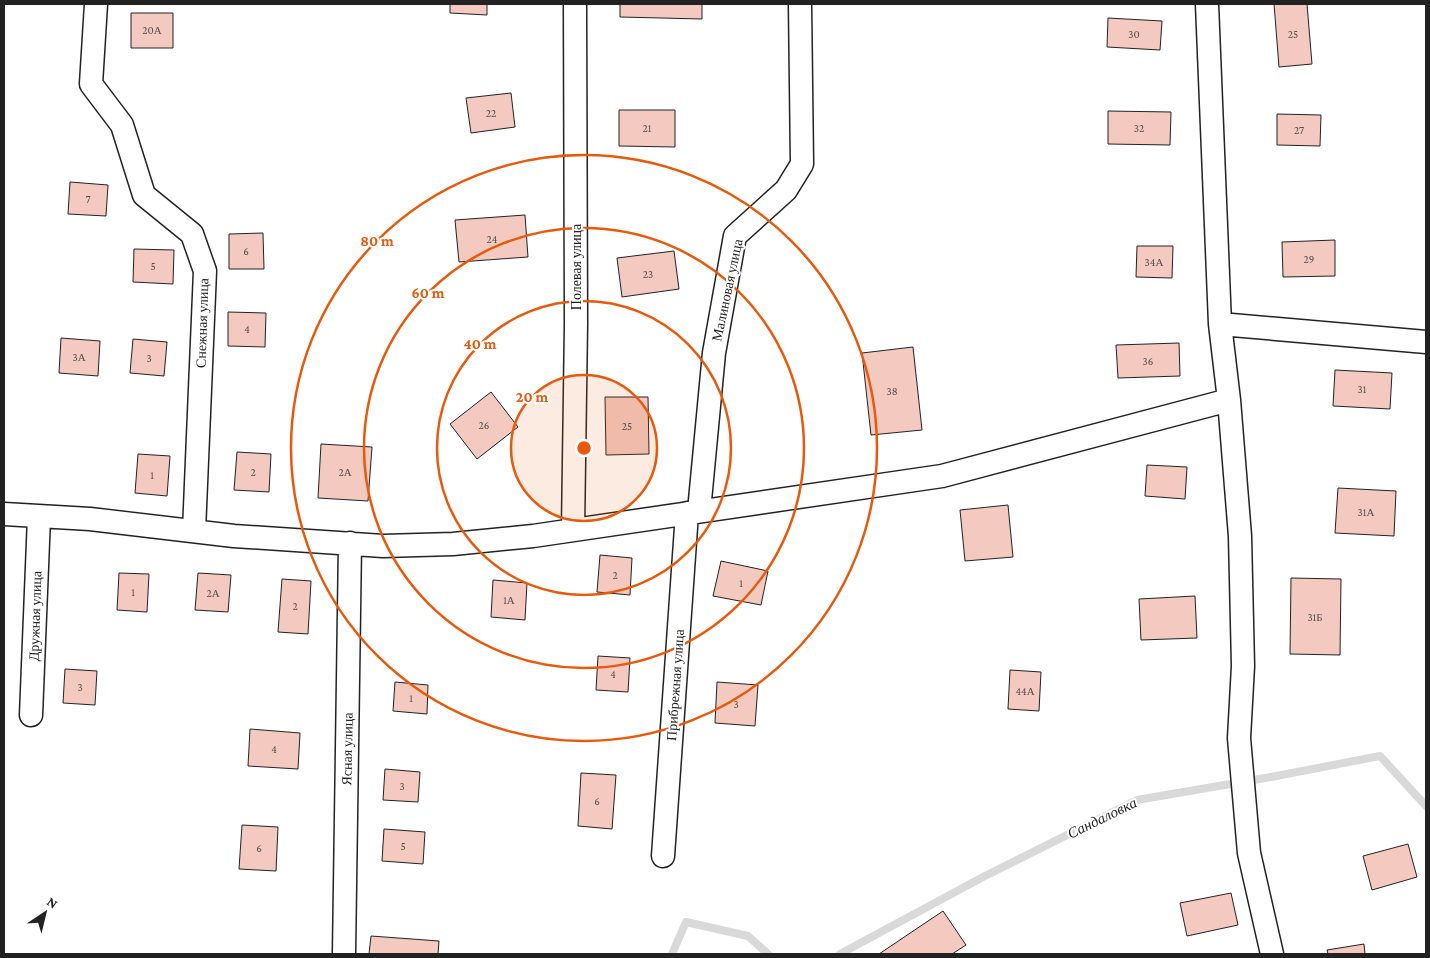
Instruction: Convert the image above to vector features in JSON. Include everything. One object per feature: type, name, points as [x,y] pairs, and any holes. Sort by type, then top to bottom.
[{"type":"street","name":"Снежная улица","points":[[96,4],[91,84],[122,125],[144,195],[192,234],[204,271],[194,531]]},
{"type":"street","name":"Полевая улица","points":[[573,530],[576,324],[575,4]]},
{"type":"street","name":"Малиновая улица","points":[[693,512],[714,353],[735,236],[786,190],[802,164],[800,4]]},
{"type":"street","points":[[1207,4],[1220,324],[1240,536],[1244,666],[1239,738],[1250,853],[1272,954]]},
{"type":"street","points":[[1220,324],[1426,342]]},
{"type":"street","points":[[4,514],[90,519],[234,536],[350,544],[383,546],[453,544],[533,536],[942,476],[1228,400]]},
{"type":"street","name":"Прибрежная улица","points":[[663,856],[693,512]]},
{"type":"street","name":"Дружная улица","points":[[31,715],[39,517]]},
{"type":"street","name":"Ясная улица","points":[[344,954],[350,544]]},
{"type":"building","points":[[450,4],[487,4],[487,15],[450,13]]},
{"type":"building","points":[[620,4],[702,4],[702,19],[620,17]]},
{"type":"building","points":[[1274,4],[1307,4],[1312,64],[1279,67]]},
{"type":"building","points":[[131,13],[173,13],[173,48],[131,48]]},
{"type":"building","points":[[1108,18],[1162,21],[1160,50],[1107,47]]},
{"type":"building","points":[[511,93],[515,127],[471,133],[466,98]]},
{"type":"building","points":[[619,110],[675,110],[675,147],[619,146]]},
{"type":"building","points":[[1108,111],[1171,112],[1170,145],[1108,144]]},
{"type":"building","points":[[1277,114],[1321,115],[1320,146],[1277,145]]},
{"type":"building","points":[[70,182],[108,185],[106,216],[68,214]]},
{"type":"building","points":[[525,215],[528,257],[459,262],[455,220]]},
{"type":"building","points":[[263,233],[264,269],[229,269],[229,234]]},
{"type":"building","points":[[1335,240],[1335,276],[1283,277],[1282,242]]},
{"type":"building","points":[[1137,246],[1173,246],[1172,278],[1136,277]]},
{"type":"building","points":[[134,249],[174,250],[173,284],[133,282]]},
{"type":"building","points":[[674,251],[679,289],[622,297],[617,258]]},
{"type":"building","points":[[228,312],[266,313],[265,347],[228,346]]},
{"type":"building","points":[[61,338],[100,341],[98,376],[59,373]]},
{"type":"building","points":[[133,339],[167,342],[164,376],[130,373]]},
{"type":"building","points":[[1179,343],[1180,376],[1118,378],[1116,345]]},
{"type":"building","points":[[913,347],[922,430],[871,435],[862,353]]},
{"type":"building","points":[[1335,370],[1392,373],[1390,409],[1333,406]]},
{"type":"building","points":[[491,392],[518,427],[477,459],[450,424]]},
{"type":"building","points":[[605,397],[648,397],[649,454],[606,455]]},
{"type":"building","points":[[321,444],[372,447],[368,501],[318,498]]},
{"type":"building","points":[[237,452],[271,454],[269,492],[234,490]]},
{"type":"building","points":[[138,454],[170,456],[167,496],[135,493]]},
{"type":"building","points":[[1147,465],[1187,467],[1185,499],[1145,496]]},
{"type":"building","points":[[1338,488],[1396,491],[1394,536],[1335,533]]},
{"type":"building","points":[[1008,505],[1013,557],[965,561],[960,510]]},
{"type":"building","points":[[600,555],[632,558],[630,595],[597,592]]},
{"type":"building","points":[[721,561],[768,571],[761,605],[713,596]]},
{"type":"building","points":[[119,573],[149,574],[147,612],[117,610]]},
{"type":"building","points":[[198,573],[231,575],[228,612],[195,610]]},
{"type":"building","points":[[1291,578],[1341,579],[1340,655],[1290,654]]},
{"type":"building","points":[[282,579],[311,581],[308,634],[278,632]]},
{"type":"building","points":[[493,580],[527,583],[525,620],[491,617]]},
{"type":"building","points":[[1195,596],[1197,638],[1141,640],[1139,599]]},
{"type":"building","points":[[598,656],[630,658],[628,692],[596,690]]},
{"type":"building","points":[[65,669],[97,671],[95,705],[63,703]]},
{"type":"building","points":[[1010,670],[1041,672],[1039,711],[1008,709]]},
{"type":"building","points":[[395,682],[428,685],[427,714],[393,711]]},
{"type":"building","points":[[717,682],[758,685],[755,726],[715,723]]},
{"type":"building","points":[[250,729],[300,733],[298,769],[248,766]]},
{"type":"building","points":[[385,769],[420,772],[418,802],[383,800]]},
{"type":"building","points":[[581,773],[616,775],[612,829],[578,826]]},
{"type":"building","points":[[242,825],[278,827],[276,871],[239,869]]},
{"type":"building","points":[[384,829],[425,832],[423,864],[382,861]]},
{"type":"building","points":[[1408,844],[1417,877],[1372,890],[1363,856]]},
{"type":"building","points":[[1231,893],[1238,925],[1187,936],[1180,903]]},
{"type":"building","points":[[943,911],[966,945],[952,954],[879,954]]},
{"type":"building","points":[[371,936],[439,941],[438,954],[369,954]]},
{"type":"building","points":[[1364,944],[1365,954],[1328,954],[1327,950]]},
{"type":"waterway","name":"Сандаловка","points":[[840,954],[983,877],[1137,800],[1380,756],[1426,806]]},
{"type":"waterway","name":"Сандаловка","points":[[672,954],[686,922],[748,936],[768,954]]}]
